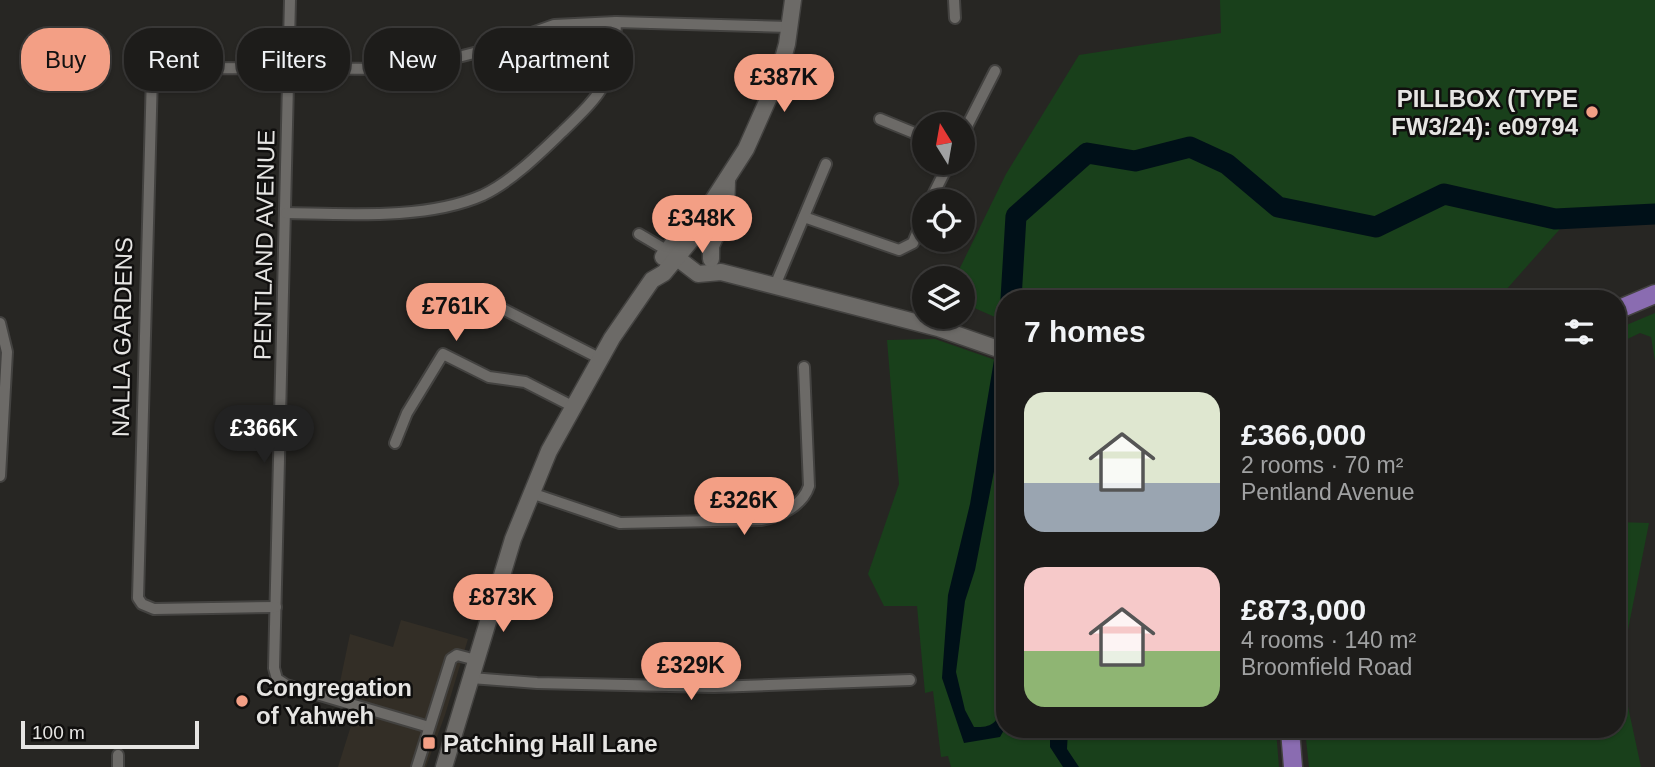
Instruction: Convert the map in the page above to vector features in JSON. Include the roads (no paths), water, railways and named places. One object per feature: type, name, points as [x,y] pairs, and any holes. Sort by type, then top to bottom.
[{"type":"main road","points":[[444,767],[513,539],[531,493],[572,406],[599,358],[652,280],[701,228],[708,208],[727,181],[771,99],[790,27],[793,0]]},
{"type":"main road","points":[[716,266],[711,246],[726,213],[727,181]]},
{"type":"main road","points":[[676,252],[774,288],[938,328],[996,348]]},
{"type":"main road","points":[[1626,306],[1655,294]]},
{"type":"main road","points":[[1291,738],[1293,767]]},
{"type":"street","name":"PENTLAND AVENUE","points":[[290,0],[290,28]]},
{"type":"street","points":[[954,0],[955,18]]},
{"type":"street","points":[[286,213],[404,212],[468,200],[495,188],[553,141],[600,91],[612,71],[616,22]]},
{"type":"street","points":[[350,70],[411,69],[478,52],[554,25],[616,22],[790,27]]},
{"type":"street","name":"NALLA GARDENS","points":[[237,70],[168,68],[155,70],[150,80],[138,598],[142,604],[154,608],[275,607]]},
{"type":"street","points":[[974,112],[995,71]]},
{"type":"street","name":"PENTLAND AVENUE","points":[[289,91],[274,668],[277,679],[429,727]]},
{"type":"street","points":[[880,119],[912,132]]},
{"type":"street","points":[[774,288],[826,164]]},
{"type":"street","points":[[804,217],[899,250],[912,244]]},
{"type":"street","points":[[639,234],[676,252]]},
{"type":"street","points":[[489,302],[599,358]]},
{"type":"street","points":[[0,323],[7,352],[0,476]]},
{"type":"street","points":[[395,443],[407,413],[443,354],[489,377],[525,382],[572,406]]},
{"type":"street","points":[[531,493],[620,523],[761,520],[778,516],[802,500],[809,486],[804,367]]},
{"type":"street","points":[[417,767],[451,659],[457,655],[476,660]]},
{"type":"street","points":[[471,678],[537,683],[714,687],[910,680]]},
{"type":"waterway","points":[[1012,290],[1016,216],[1087,153],[1135,161],[1190,147],[1227,164],[1278,207],[1376,227],[1444,194],[1555,219],[1655,214]]},
{"type":"place","name":"PILLBOX (TYPE FW3/24): e09794","points":[[1592,112]]},
{"type":"place","name":"Congregation of Yahweh","points":[[242,701]]},
{"type":"place","name":"Patching Hall Lane","points":[[429,743]]}]
